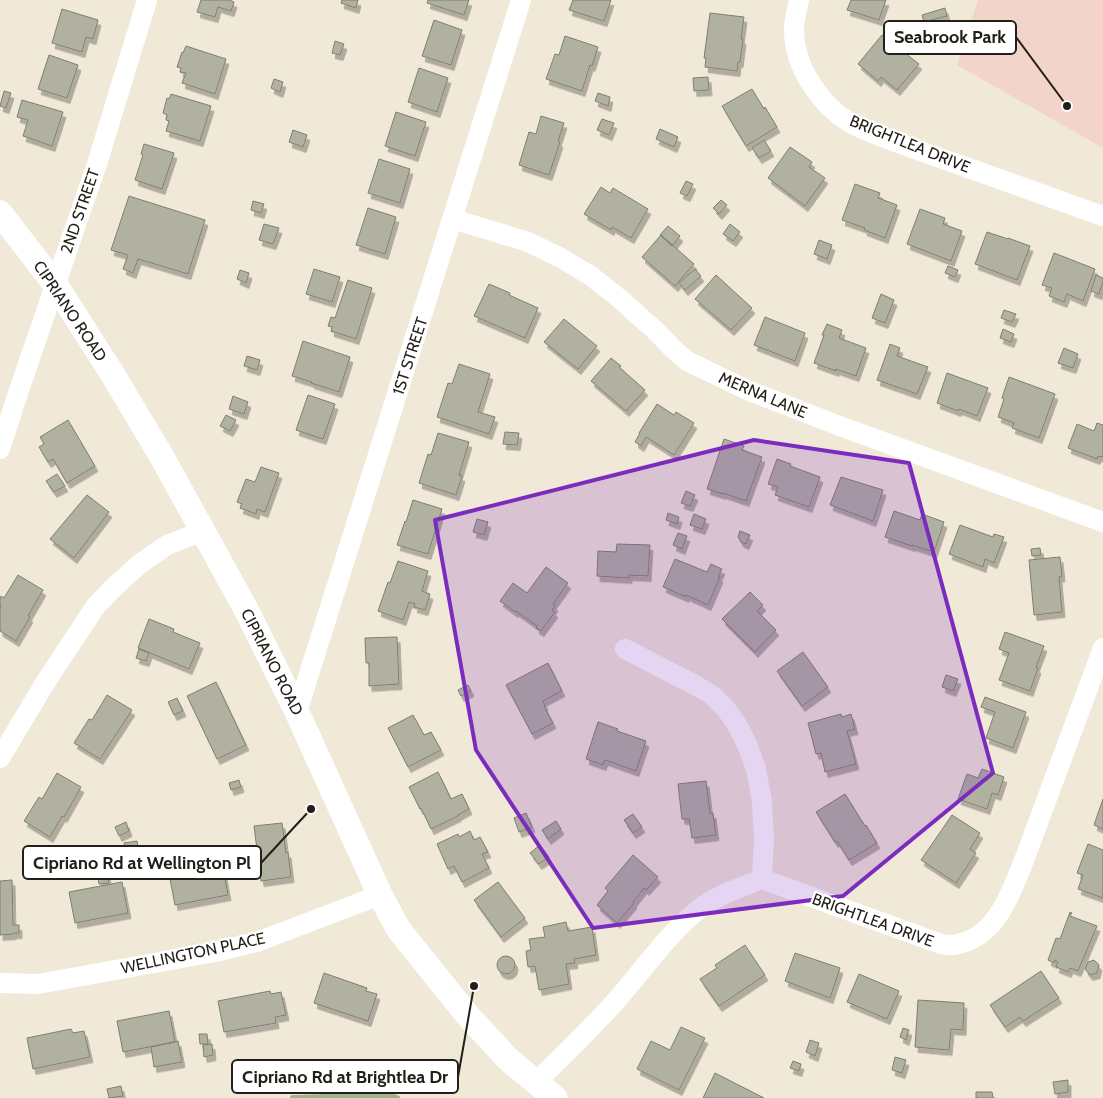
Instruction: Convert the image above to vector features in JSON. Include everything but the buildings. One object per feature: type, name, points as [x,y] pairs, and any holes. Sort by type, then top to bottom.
[{"type":"street","name":"2ND STREET","points":[[0,449],[97,164],[147,0]]},
{"type":"street","name":"1ST STREET","points":[[297,712],[521,0]]},
{"type":"street","name":"BRIGHTLEA DRIVE","points":[[799,0],[794,31],[799,59],[805,74],[814,89],[826,102],[854,126],[1103,216]]},
{"type":"street","name":"CIPRIANO ROAD","points":[[0,212],[55,284],[162,457],[247,611],[297,712],[380,895],[399,930],[469,1017],[508,1059],[555,1098]]},
{"type":"street","name":"MERNA LANE","points":[[453,219],[528,242],[591,276],[657,332],[687,362],[746,390],[1103,522]]},
{"type":"street","points":[[0,758],[45,683],[95,607],[113,588],[167,545],[203,531]]},
{"type":"street","name":"BRIGHTLEA DRIVE","points":[[762,879],[941,944],[955,945],[972,940],[981,934],[1003,908],[1020,871],[1103,648]]},
{"type":"street","points":[[536,1082],[619,997],[683,923],[703,906],[724,894],[762,879],[764,839],[762,802],[756,769],[736,723],[726,709],[712,696],[695,685],[625,649]]},
{"type":"street","name":"WELLINGTON PLACE","points":[[0,983],[38,984],[215,952],[257,942],[380,895]]},
{"type":"highlighted area","points":[[754,440],[909,463],[993,773],[843,896],[593,928],[476,750],[435,520]]},
{"type":"shaded area","points":[[978,0],[1103,0],[1103,148],[957,65]]},
{"type":"waterway","points":[[293,1098],[387,1095],[397,1098]]},
{"type":"place","name":"Seabrook Park","points":[[1067,106]]},
{"type":"place","name":"Cipriano Rd at Wellington Pl","points":[[311,809]]},
{"type":"place","name":"Cipriano Rd at Brightlea Dr","points":[[474,986]]}]
